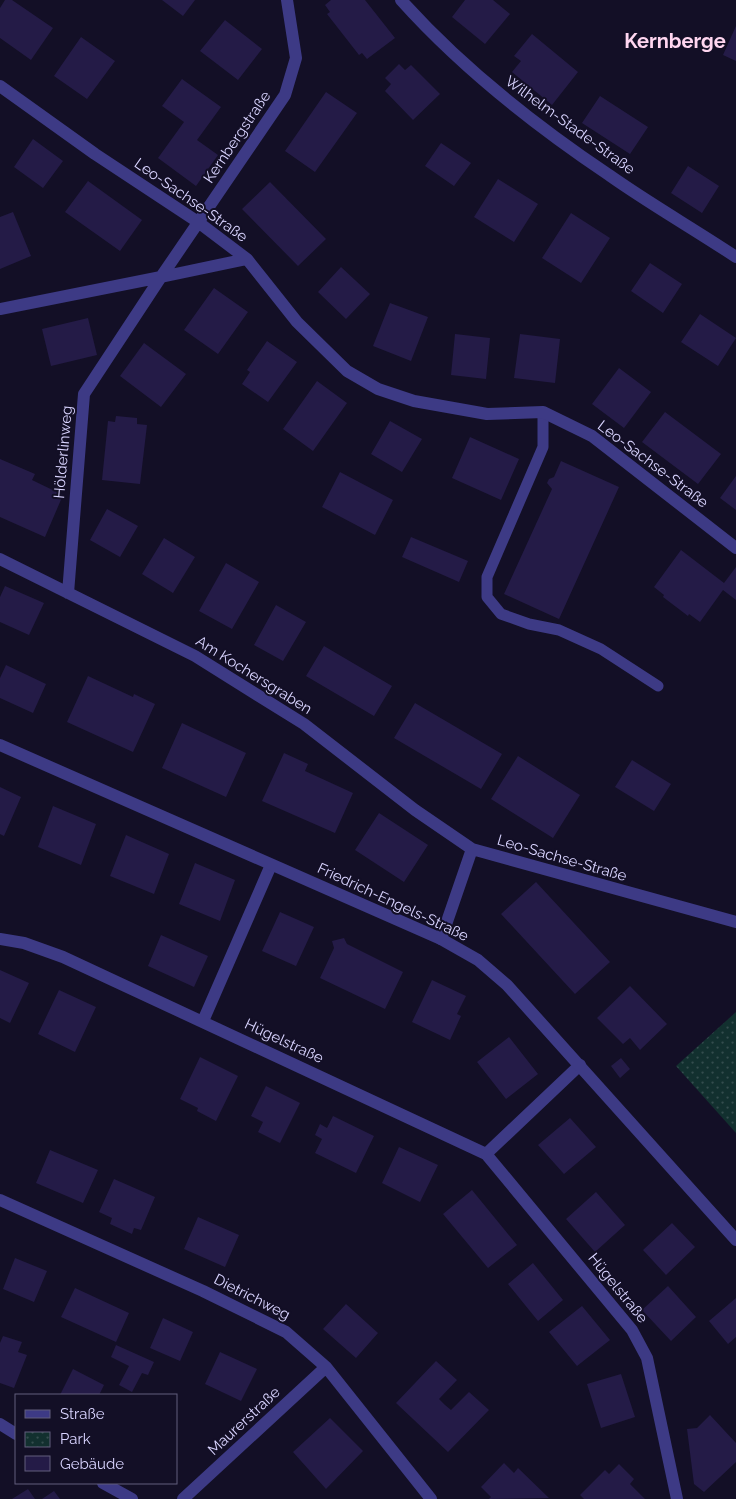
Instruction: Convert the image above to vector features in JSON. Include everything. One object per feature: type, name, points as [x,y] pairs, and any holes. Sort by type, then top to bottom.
[{"type":"street","name":"Kernbergstraße","points":[[160,276],[285,95],[296,58],[286,0]]},
{"type":"street","name":"Wilhelm-Stade-Straße","points":[[401,0],[427,29],[503,99],[609,176],[736,257]]},
{"type":"street","name":"Leo-Sachse-Straße","points":[[0,86],[96,154],[198,222],[247,259],[297,322],[347,371],[378,389],[414,401],[486,414],[543,412],[592,436],[736,548]]},
{"type":"street","points":[[0,309],[247,259]]},
{"type":"street","name":"Hölderlinweg","points":[[68,593],[84,394],[160,276]]},
{"type":"street","name":"Am Kochersgraben","points":[[0,559],[196,656],[304,724],[414,810],[472,849]]},
{"type":"street","name":"Friedrich-Engels-Straße","points":[[0,745],[441,939],[478,960],[507,985],[736,1240]]},
{"type":"street","name":"Leo-Sachse-Straße","points":[[472,849],[736,922]]},
{"type":"street","points":[[441,939],[472,849]]},
{"type":"street","points":[[203,1021],[270,865]]},
{"type":"street","name":"Hügelstraße","points":[[0,939],[24,943],[63,958],[203,1021],[486,1154],[632,1330],[644,1350],[648,1358],[677,1499]]},
{"type":"street","points":[[486,1154],[580,1066]]},
{"type":"street","name":"Dietrichweg","points":[[0,1200],[203,1291],[286,1332],[326,1367],[431,1499]]},
{"type":"street","name":"Maurerstraße","points":[[184,1499],[326,1367]]},
{"type":"street","points":[[0,1424],[15,1433]]},
{"type":"street","points":[[105,1484],[132,1499]]},
{"type":"lane","points":[[543,412],[543,447],[487,577],[487,597],[501,614],[529,624],[558,630],[601,649],[658,686]]},
{"type":"green space","points":[[736,1012],[736,1133],[676,1066]]},
{"type":"building","points":[[5,0],[12,0],[53,28],[31,60],[0,38],[0,8]]},
{"type":"building","points":[[162,0],[195,0],[183,16]]},
{"type":"building","points":[[331,0],[365,0],[395,38],[367,59],[362,53],[359,55],[327,14],[330,12],[325,5]]},
{"type":"building","points":[[465,0],[493,0],[510,14],[485,44],[452,17]]},
{"type":"building","points":[[225,20],[262,49],[238,80],[200,51]]},
{"type":"building","points":[[736,26],[736,61],[723,55]]},
{"type":"building","points":[[532,34],[578,72],[552,105],[512,72],[521,61],[514,56]]},
{"type":"building","points":[[81,37],[115,61],[87,99],[54,76]]},
{"type":"building","points":[[399,64],[405,70],[411,65],[440,94],[413,120],[385,91],[391,84],[385,78]]},
{"type":"building","points":[[182,79],[221,107],[197,140],[218,155],[196,186],[158,158],[184,122],[162,106]]},
{"type":"building","points":[[326,92],[357,113],[315,172],[285,151]]},
{"type":"building","points":[[600,96],[648,127],[630,154],[582,123]]},
{"type":"building","points":[[33,139],[63,161],[43,188],[14,167]]},
{"type":"building","points":[[441,143],[471,163],[454,186],[425,166]]},
{"type":"building","points":[[688,166],[719,186],[702,213],[671,193]]},
{"type":"building","points":[[498,179],[538,204],[514,242],[474,217]]},
{"type":"building","points":[[88,181],[142,220],[120,251],[65,212]]},
{"type":"building","points":[[270,182],[326,239],[298,266],[242,209]]},
{"type":"building","points":[[13,212],[31,256],[0,269],[0,217]]},
{"type":"building","points":[[571,213],[610,238],[581,283],[542,258]]},
{"type":"building","points":[[650,263],[682,284],[663,313],[631,291]]},
{"type":"building","points":[[341,267],[370,294],[346,319],[318,292]]},
{"type":"building","points":[[214,288],[248,312],[218,354],[184,330]]},
{"type":"building","points":[[390,303],[428,317],[411,361],[373,346]]},
{"type":"building","points":[[700,314],[736,338],[718,366],[681,342]]},
{"type":"building","points":[[88,318],[97,355],[51,366],[42,329]]},
{"type":"building","points":[[455,334],[490,338],[486,379],[451,375]]},
{"type":"building","points":[[520,334],[560,339],[555,383],[514,378]]},
{"type":"building","points":[[267,341],[297,362],[268,402],[242,384],[250,372],[247,370]]},
{"type":"building","points":[[144,343],[186,374],[161,407],[120,376]]},
{"type":"building","points":[[619,368],[651,392],[624,428],[592,404]]},
{"type":"building","points":[[317,381],[347,403],[313,451],[283,429]]},
{"type":"building","points":[[665,412],[721,454],[698,484],[642,442]]},
{"type":"building","points":[[116,416],[137,418],[137,424],[147,425],[140,484],[102,480],[108,421],[115,422]]},
{"type":"building","points":[[390,421],[422,439],[402,472],[371,454]]},
{"type":"building","points":[[470,437],[519,459],[501,500],[452,478]]},
{"type":"building","points":[[0,459],[35,474],[32,480],[63,495],[45,537],[0,517]]},
{"type":"building","points":[[561,461],[619,487],[559,619],[504,594],[552,489],[547,483],[549,479],[554,477]]},
{"type":"building","points":[[340,472],[393,500],[375,535],[322,507]]},
{"type":"building","points":[[736,476],[736,510],[720,498]]},
{"type":"building","points":[[107,509],[138,526],[120,557],[90,540]]},
{"type":"building","points":[[411,537],[468,561],[459,582],[402,557]]},
{"type":"building","points":[[164,538],[195,557],[173,593],[142,574]]},
{"type":"building","points":[[681,550],[724,583],[736,567],[736,600],[723,590],[700,622],[689,614],[688,616],[663,597],[664,595],[654,587]]},
{"type":"building","points":[[226,563],[259,582],[232,629],[199,611]]},
{"type":"building","points":[[5,586],[44,603],[29,635],[0,622],[0,597]]},
{"type":"building","points":[[276,605],[306,622],[283,661],[254,645]]},
{"type":"building","points":[[324,646],[392,686],[374,716],[306,676]]},
{"type":"building","points":[[6,665],[46,684],[33,713],[0,698],[0,678]]},
{"type":"building","points":[[88,676],[133,697],[134,694],[155,704],[133,752],[67,722]]},
{"type":"building","points":[[415,703],[502,754],[481,789],[394,738]]},
{"type":"building","points":[[182,723],[246,753],[226,797],[162,768]]},
{"type":"building","points":[[284,753],[308,764],[305,771],[353,793],[335,833],[262,801]]},
{"type":"building","points":[[518,756],[580,795],[553,838],[491,799]]},
{"type":"building","points":[[632,760],[671,784],[654,811],[615,787]]},
{"type":"building","points":[[0,787],[21,797],[4,836],[0,834]]},
{"type":"building","points":[[53,806],[96,824],[81,865],[38,847]]},
{"type":"building","points":[[379,813],[428,845],[404,882],[355,850]]},
{"type":"building","points":[[126,835],[169,854],[154,894],[110,876]]},
{"type":"building","points":[[195,863],[235,880],[220,921],[179,904]]},
{"type":"building","points":[[536,882],[610,962],[575,994],[501,914]]},
{"type":"building","points":[[280,912],[314,927],[296,966],[262,951]]},
{"type":"building","points":[[161,935],[208,956],[194,987],[148,966]]},
{"type":"building","points":[[344,938],[347,944],[403,972],[385,1009],[320,978],[334,948],[332,941]]},
{"type":"building","points":[[0,970],[29,983],[10,1023],[0,1018]]},
{"type":"building","points":[[432,980],[466,996],[457,1014],[461,1016],[450,1040],[412,1022]]},
{"type":"building","points":[[630,986],[667,1024],[640,1050],[630,1038],[623,1044],[597,1018]]},
{"type":"building","points":[[59,990],[96,1007],[75,1052],[38,1034]]},
{"type":"building","points":[[509,1037],[538,1074],[506,1099],[477,1062]]},
{"type":"building","points":[[200,1057],[238,1076],[216,1121],[197,1111],[198,1108],[180,1099]]},
{"type":"building","points":[[621,1058],[630,1069],[620,1078],[611,1066]]},
{"type":"building","points":[[266,1086],[300,1103],[280,1143],[258,1132],[263,1122],[251,1116]]},
{"type":"building","points":[[333,1116],[374,1136],[356,1173],[315,1153],[322,1139],[315,1135],[320,1124],[327,1128]]},
{"type":"building","points":[[570,1118],[596,1147],[564,1174],[538,1145]]},
{"type":"building","points":[[399,1147],[438,1165],[420,1202],[382,1183]]},
{"type":"building","points":[[50,1150],[98,1170],[83,1203],[36,1183]]},
{"type":"building","points":[[114,1179],[155,1197],[141,1230],[134,1228],[132,1234],[110,1224],[112,1218],[99,1212]]},
{"type":"building","points":[[472,1190],[517,1245],[488,1268],[443,1214]]},
{"type":"building","points":[[596,1192],[625,1225],[595,1252],[566,1219]]},
{"type":"building","points":[[198,1217],[239,1235],[225,1267],[184,1249]]},
{"type":"building","points":[[672,1223],[695,1247],[666,1275],[643,1250]]},
{"type":"building","points":[[15,1258],[47,1271],[34,1302],[3,1289]]},
{"type":"building","points":[[533,1263],[563,1300],[538,1321],[508,1284]]},
{"type":"building","points":[[668,1286],[696,1317],[671,1341],[642,1310]]},
{"type":"building","points":[[75,1288],[129,1313],[116,1342],[61,1317]]},
{"type":"building","points":[[736,1298],[736,1337],[728,1344],[709,1321]]},
{"type":"building","points":[[346,1304],[378,1333],[356,1358],[323,1329]]},
{"type":"building","points":[[582,1306],[610,1340],[577,1366],[549,1332]]},
{"type":"building","points":[[163,1318],[193,1332],[180,1361],[150,1348]]},
{"type":"building","points":[[3,1336],[22,1342],[18,1352],[27,1355],[14,1388],[0,1383],[0,1343]]},
{"type":"building","points":[[116,1345],[154,1362],[148,1375],[142,1373],[132,1392],[119,1385],[129,1366],[111,1357]]},
{"type":"building","points":[[220,1352],[257,1369],[241,1401],[205,1384]]},
{"type":"building","points":[[436,1361],[457,1380],[439,1399],[445,1405],[451,1410],[469,1392],[489,1410],[448,1452],[396,1403]]},
{"type":"building","points":[[73,1369],[104,1385],[100,1394],[60,1394]]},
{"type":"building","points":[[621,1374],[635,1417],[601,1428],[587,1384]]},
{"type":"building","points":[[710,1415],[736,1443],[736,1462],[704,1492],[694,1484],[687,1429],[697,1428]]},
{"type":"building","points":[[330,1418],[363,1451],[326,1489],[293,1452]]},
{"type":"building","points":[[504,1463],[514,1473],[518,1468],[549,1498],[489,1499],[491,1497],[481,1487]]},
{"type":"building","points":[[619,1464],[634,1479],[630,1484],[645,1499],[584,1499],[580,1495],[605,1470],[609,1474]]},
{"type":"building","points":[[28,1489],[35,1499],[12,1499]]},
{"type":"building","points":[[54,1491],[60,1499],[42,1499]]},
{"type":"district","name":"Kernberge","points":[[675,41]]}]
